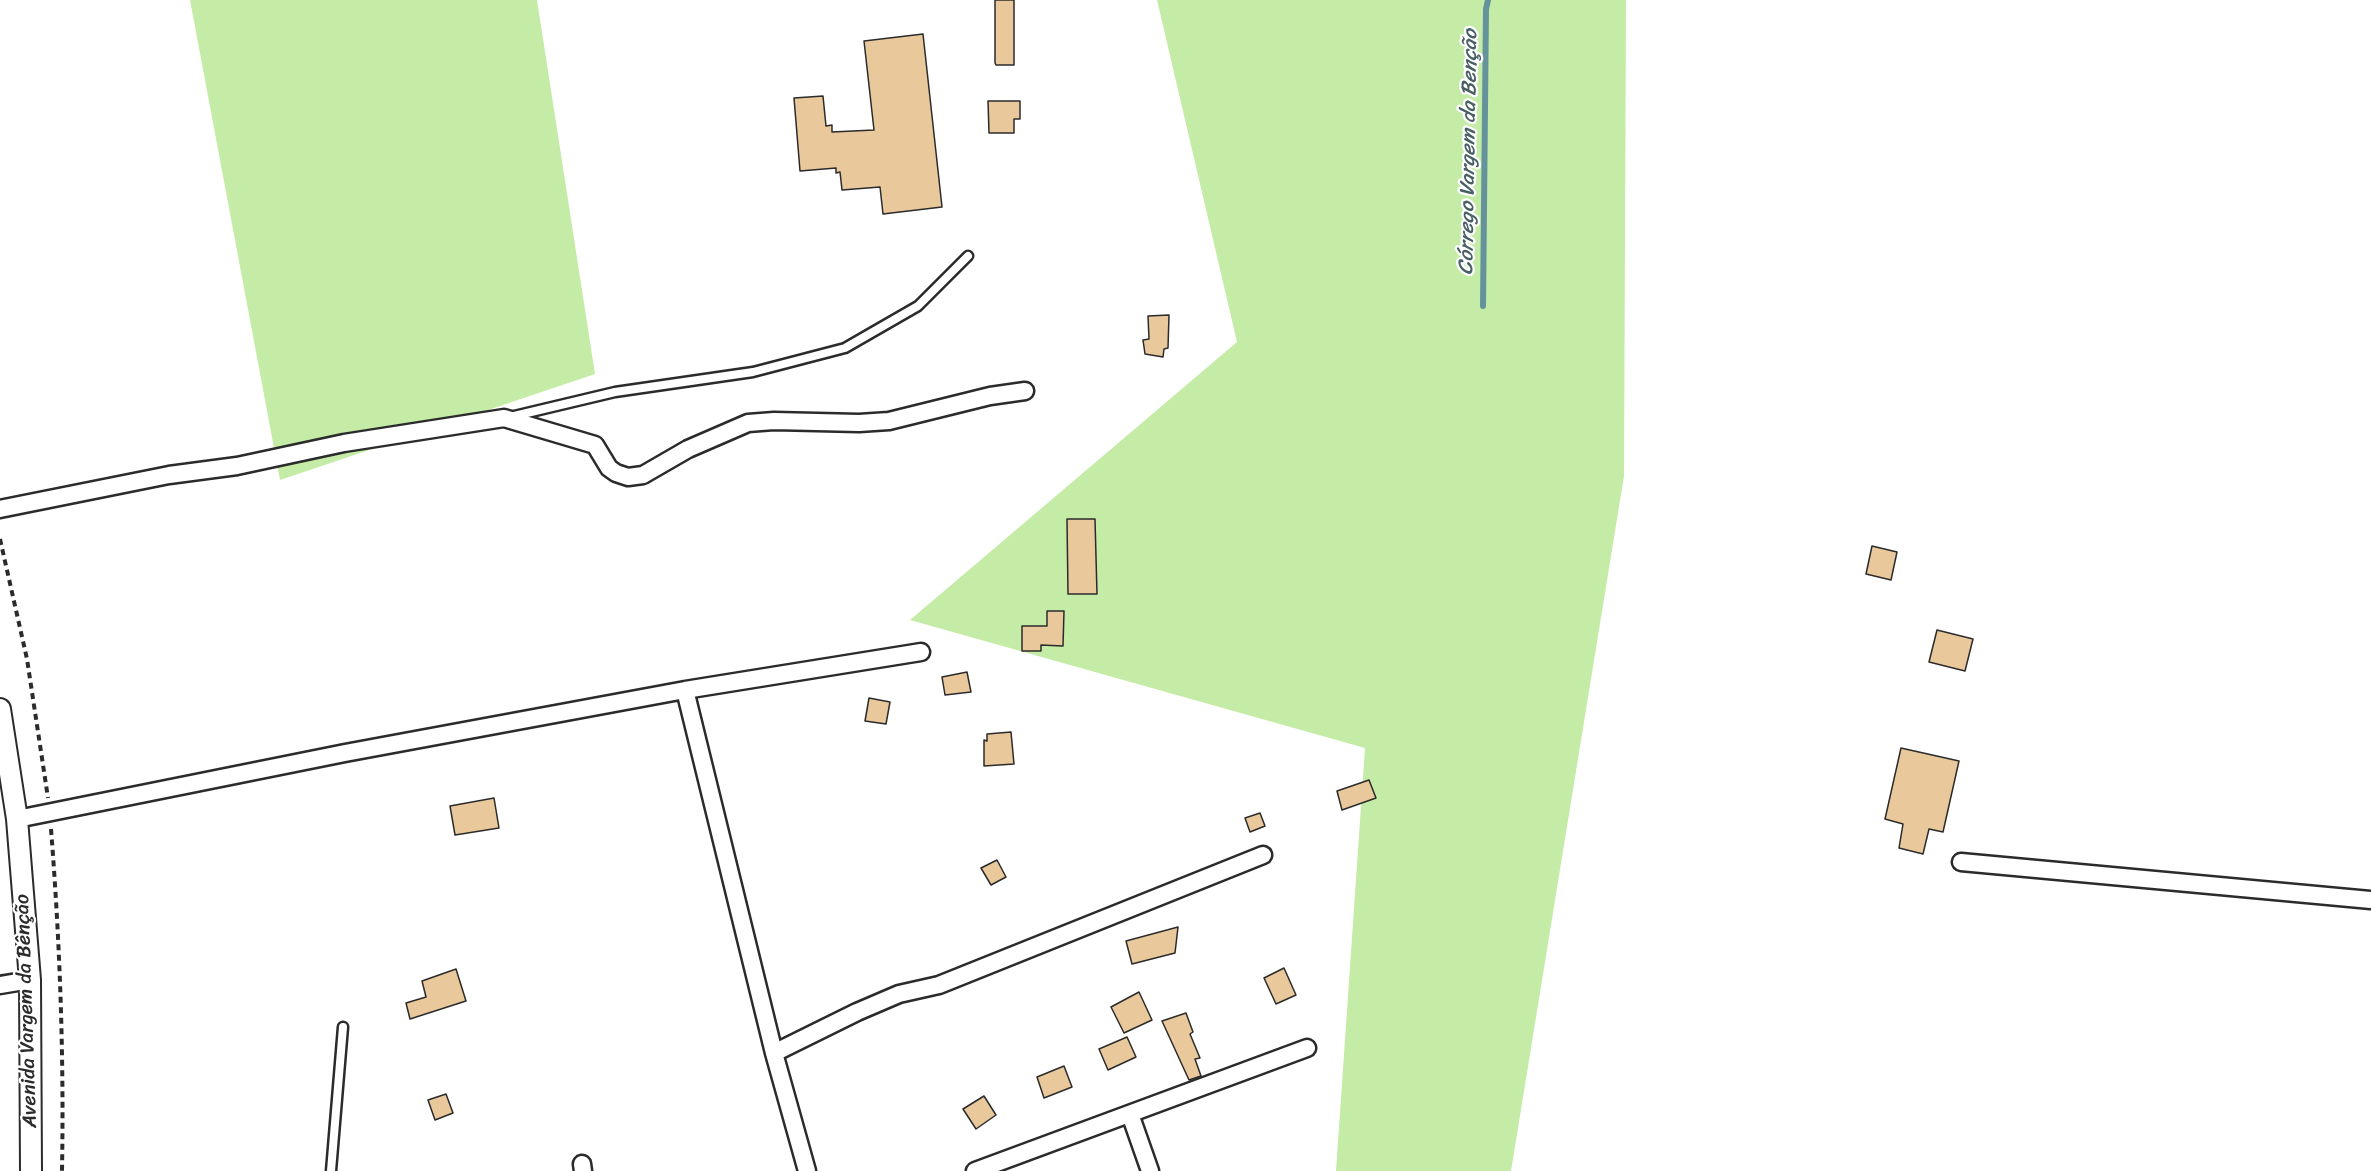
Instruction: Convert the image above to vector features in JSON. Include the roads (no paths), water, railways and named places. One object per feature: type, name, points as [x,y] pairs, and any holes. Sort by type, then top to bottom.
[{"type":"street","points":[[0,508],[169,475],[237,466],[344,443],[504,418],[595,445],[609,468],[628,477],[643,475],[688,449],[748,423],[889,421],[990,396],[1025,391]]},
{"type":"street","points":[[17,819],[345,753],[685,690],[921,652]]},
{"type":"street","points":[[685,690],[774,1053],[807,1171]]},
{"type":"street","name":"Avenida Vargem da Bênção","points":[[0,709],[6,779],[17,819],[30,980],[31,1171]]},
{"type":"street","points":[[774,1053],[898,994],[939,985],[1263,855]]},
{"type":"street","points":[[1961,862],[2371,900]]},
{"type":"street","points":[[0,985],[30,980]]},
{"type":"street","points":[[975,1171],[1307,1048]]},
{"type":"street","points":[[1130,1114],[1150,1171]]},
{"type":"lane","points":[[504,418],[615,392],[753,372],[845,348],[918,306],[968,256]]},
{"type":"lane","points":[[331,1171],[343,1028]]},
{"type":"waterway","name":"Córrego Vargem da Benção","points":[[1483,306],[1486,9],[1488,0]]}]
